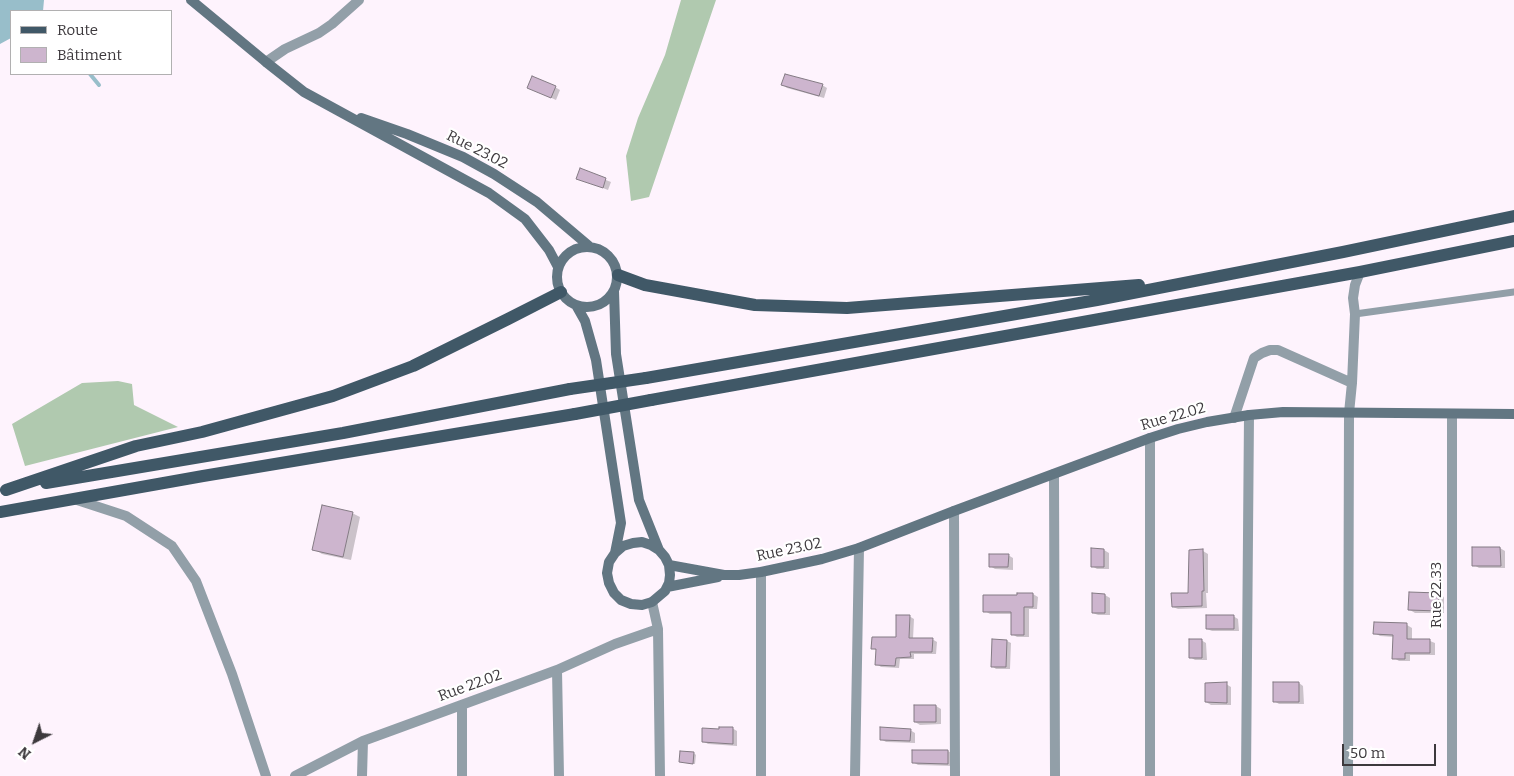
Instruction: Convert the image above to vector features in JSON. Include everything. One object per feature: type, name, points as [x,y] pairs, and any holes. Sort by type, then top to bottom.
[{"type":"main road","points":[[1479,224],[1514,212]]},
{"type":"main road","points":[[3,490],[343,433],[570,389],[646,378],[1097,300],[1514,216]]},
{"type":"main road","points":[[0,512],[575,414],[1360,272],[1514,241]]},
{"type":"main road","points":[[1476,248],[1514,245]]},
{"type":"main road","points":[[618,275],[645,285],[755,305],[847,308],[1199,280]]},
{"type":"main road","points":[[3,490],[136,446],[202,432],[333,396],[413,366],[561,292]]},
{"type":"street","name":"Rue 23.02","points":[[192,0],[304,92],[489,193],[525,220],[549,250],[558,267],[557,282],[561,292]]},
{"type":"street","points":[[266,62],[285,49],[319,33],[359,0]]},
{"type":"street","name":"Rue 23.02","points":[[336,109],[407,134],[463,157],[494,174],[537,202],[589,246],[603,250],[611,257],[618,275]]},
{"type":"street","points":[[558,267],[566,254],[575,248],[589,246]]},
{"type":"street","points":[[1348,776],[1349,413],[1355,314],[1354,291],[1360,272]]},
{"type":"street","points":[[561,292],[567,300],[576,305],[586,307],[597,306],[606,301],[614,291],[618,275]]},
{"type":"street","points":[[614,291],[616,354],[639,500],[659,550]]},
{"type":"street","points":[[576,305],[585,321],[596,360],[611,454],[621,523],[615,553]]},
{"type":"street","points":[[1234,418],[1254,358],[1270,350],[1278,350],[1352,383]]},
{"type":"street","name":"Rue 22.02","points":[[859,548],[1178,429],[1249,415],[1283,412],[1514,414]]},
{"type":"street","name":"Rue 22.33","points":[[1452,414],[1452,776]]},
{"type":"street","points":[[1246,776],[1249,415]]},
{"type":"street","points":[[1150,438],[1150,776]]},
{"type":"street","points":[[1054,474],[1055,776]]},
{"type":"street","points":[[73,499],[126,516],[172,546],[196,581],[232,674],[266,776]]},
{"type":"street","points":[[954,511],[955,776]]},
{"type":"street","points":[[642,542],[659,550],[669,565],[670,575],[667,587],[659,597],[652,602],[642,605],[631,604],[622,600],[609,583],[607,573],[609,562],[615,553],[623,546],[642,542]]},
{"type":"street","name":"Rue 23.02","points":[[669,565],[724,575],[739,575],[822,559],[859,548]]},
{"type":"street","points":[[855,776],[859,548]]},
{"type":"street","points":[[761,572],[761,776]]},
{"type":"street","name":"Rue 23.02","points":[[667,587],[724,575]]},
{"type":"street","points":[[652,602],[658,629],[660,776]]},
{"type":"street","name":"Rue 22.02","points":[[295,776],[363,741],[557,670],[615,644],[658,629]]},
{"type":"street","points":[[557,670],[559,776]]},
{"type":"street","points":[[462,706],[462,776]]},
{"type":"street","points":[[362,776],[363,741]]},
{"type":"lane","points":[[1355,314],[1514,292]]},
{"type":"green space","points":[[681,0],[716,0],[649,197],[631,201],[626,156],[638,118],[665,55]]},
{"type":"green space","points":[[118,381],[132,384],[134,405],[178,427],[25,466],[12,424],[82,383]]},
{"type":"water","points":[[0,0],[44,0],[43,10],[10,10],[10,39],[0,44]]},
{"type":"building","points":[[785,74],[823,84],[819,96],[781,85]]},
{"type":"building","points":[[532,76],[556,86],[551,98],[527,88]]},
{"type":"building","points":[[580,168],[606,178],[603,188],[576,179]]},
{"type":"building","points":[[322,505],[353,512],[343,557],[312,550]]},
{"type":"building","points":[[1472,547],[1500,547],[1501,566],[1472,566]]},
{"type":"building","points":[[1091,548],[1104,549],[1104,567],[1091,567]]},
{"type":"building","points":[[1203,549],[1204,591],[1202,591],[1202,606],[1172,607],[1171,593],[1188,593],[1189,550]]},
{"type":"building","points":[[989,554],[1009,554],[1008,567],[989,567]]},
{"type":"building","points":[[1409,592],[1439,593],[1439,611],[1408,610]]},
{"type":"building","points":[[1017,593],[1033,593],[1033,607],[1024,607],[1024,635],[1011,635],[1011,612],[983,612],[983,595],[1017,595]]},
{"type":"building","points":[[1092,593],[1105,594],[1105,613],[1092,613]]},
{"type":"building","points":[[896,615],[910,615],[909,638],[933,638],[932,652],[910,652],[911,657],[896,658],[895,666],[875,665],[876,649],[871,649],[872,637],[896,637]]},
{"type":"building","points":[[1206,615],[1234,615],[1234,629],[1206,629]]},
{"type":"building","points":[[1374,622],[1407,623],[1407,639],[1430,639],[1430,653],[1405,653],[1405,659],[1392,659],[1393,635],[1373,634]]},
{"type":"building","points":[[992,639],[1007,640],[1006,667],[991,667]]},
{"type":"building","points":[[1189,639],[1202,639],[1202,658],[1189,658]]},
{"type":"building","points":[[1227,682],[1227,703],[1205,702],[1205,683]]},
{"type":"building","points":[[1273,682],[1299,682],[1299,702],[1273,702]]},
{"type":"building","points":[[914,705],[936,705],[936,722],[914,722]]},
{"type":"building","points":[[719,727],[733,727],[733,744],[702,742],[702,728],[719,729]]},
{"type":"building","points":[[880,727],[911,729],[910,741],[880,740]]},
{"type":"building","points":[[912,750],[948,750],[948,764],[912,763]]},
{"type":"building","points":[[680,751],[694,752],[693,764],[679,762]]},
{"type":"waterway","points":[[91,75],[99,85]]}]
